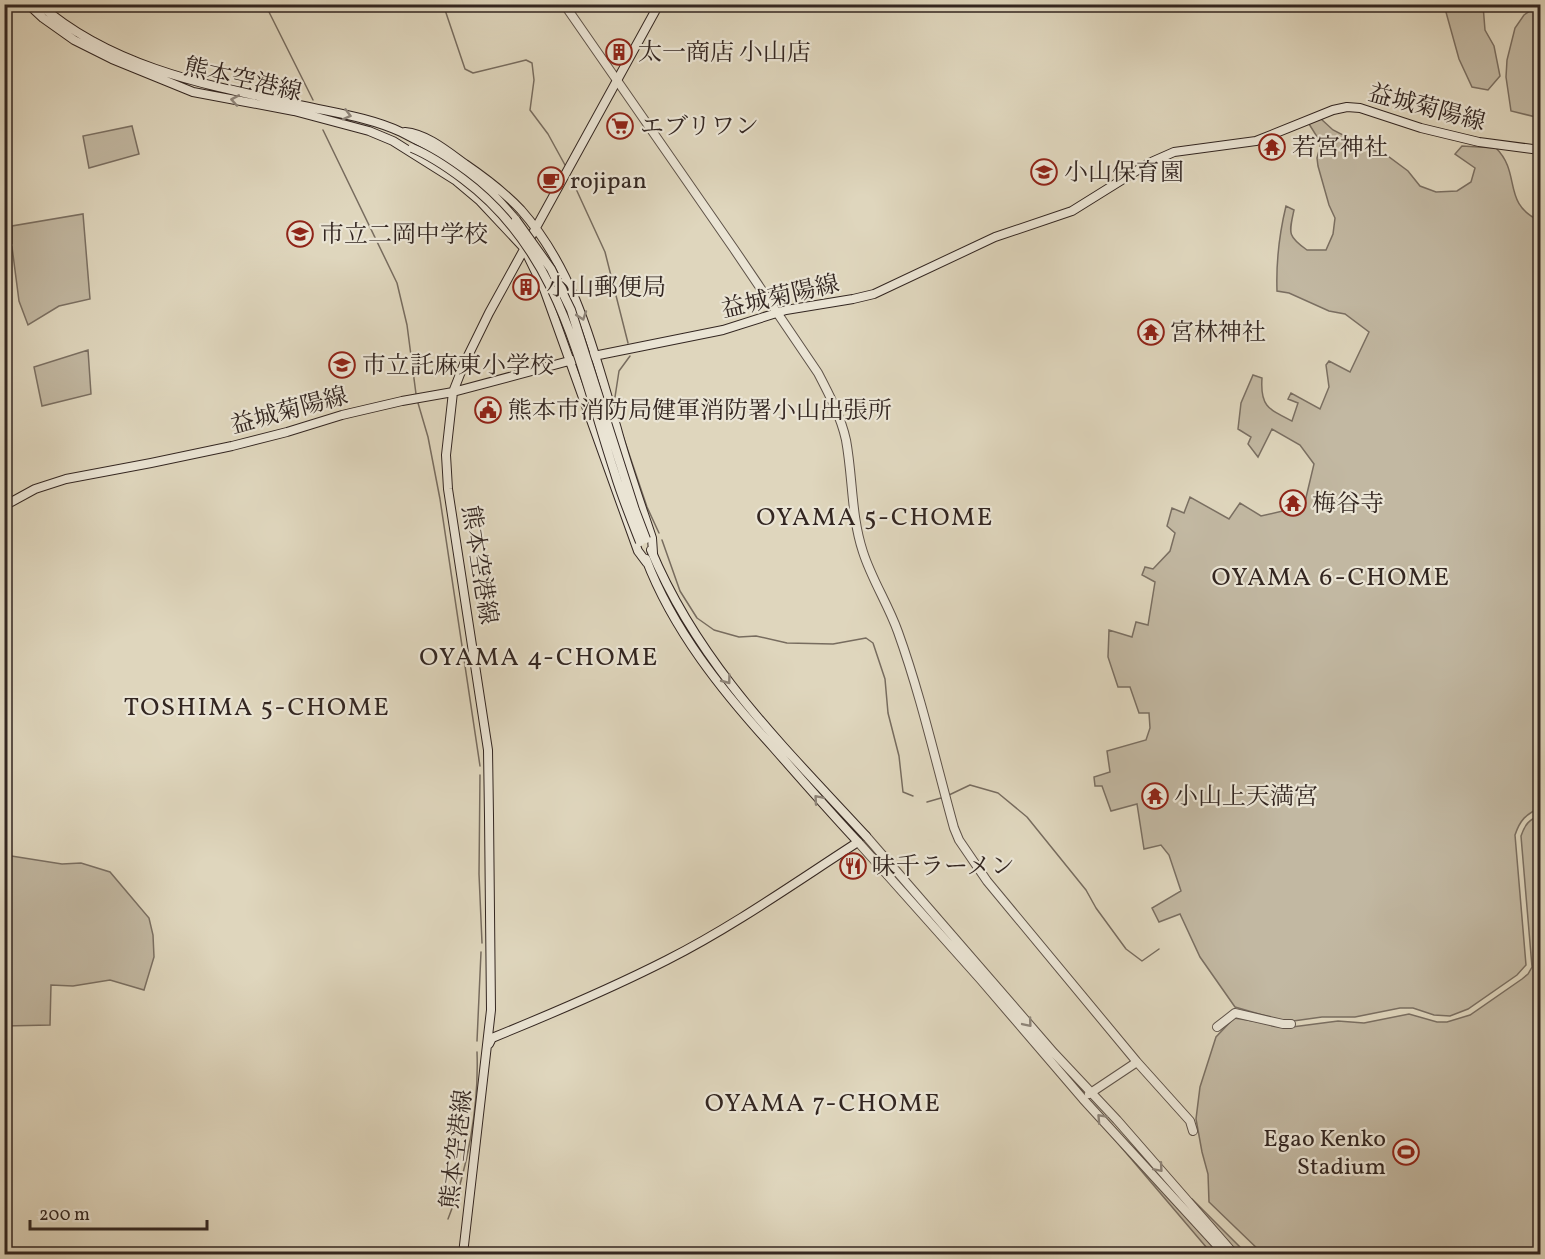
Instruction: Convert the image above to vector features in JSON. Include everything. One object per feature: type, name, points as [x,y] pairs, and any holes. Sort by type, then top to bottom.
[{"type":"main road","name":"熊本空港線","points":[[28,4],[74,40],[112,59],[193,92],[294,111],[369,131],[394,141],[455,180],[480,201],[524,248],[544,289],[638,551],[647,563]]},
{"type":"main road","name":"熊本空港線","points":[[39,4],[114,54],[183,79],[335,112],[399,131],[414,133],[451,154],[519,208],[536,228],[563,271],[580,310],[652,538],[652,553]]},
{"type":"main road","name":"熊本空港線","points":[[463,1254],[491,1010],[488,750],[448,489],[446,455],[453,393],[469,353],[524,248],[659,4]]},
{"type":"main road","name":"益城菊陽線","points":[[4,506],[35,489],[66,479],[201,453],[287,432],[342,415],[402,401],[453,393],[569,361],[723,330],[776,312],[874,294],[995,237],[1072,211],[1149,164],[1174,152],[1256,141],[1333,110],[1347,107],[1360,108],[1421,128],[1479,142],[1540,150]]},
{"type":"main road","name":"熊本空港線","points":[[399,131],[477,190],[523,238],[552,290],[586,378],[615,474],[643,540],[652,553],[678,607],[699,642],[758,719],[866,836]]},
{"type":"main road","name":"熊本空港線","points":[[394,141],[415,144]]},
{"type":"main road","name":"熊本空港線","points":[[643,540],[647,563],[659,591],[687,638],[721,686],[752,725],[858,842]]},
{"type":"main road","points":[[488,1047],[492,1038],[550,1015],[677,954],[858,842]]},
{"type":"street","points":[[564,4],[818,373],[845,437],[856,528],[861,545],[875,584],[897,628],[909,663],[954,828],[960,840],[987,881],[1137,1062],[1190,1121],[1193,1131]]},
{"type":"street","points":[[866,836],[1234,1254]]},
{"type":"street","points":[[858,842],[1083,1099],[1225,1254]]},
{"type":"street","points":[[1217,1027],[1235,1013],[1291,1024]]},
{"type":"street","points":[[1083,1099],[1137,1062]]},
{"type":"shaded area","points":[[1444,5],[1483,5],[1485,30],[1494,46],[1500,76],[1488,90],[1472,87],[1459,59]]},
{"type":"shaded area","points":[[1539,5],[1540,118],[1511,111],[1506,77],[1507,60],[1515,28],[1524,15]]},
{"type":"shaded area","points":[[1320,118],[1333,130],[1351,139],[1355,146],[1351,153],[1366,148],[1385,154],[1408,171],[1420,186],[1436,192],[1457,191],[1471,182],[1475,168],[1455,154],[1462,146],[1496,148],[1504,158],[1520,206],[1540,221],[1540,808],[1524,818],[1515,835],[1526,965],[1517,975],[1468,1009],[1450,1016],[1434,1015],[1413,1008],[1400,1008],[1355,1017],[1322,1017],[1286,1022],[1235,1007],[1200,957],[1180,914],[1159,922],[1152,908],[1181,891],[1169,855],[1161,845],[1144,849],[1137,804],[1111,811],[1102,786],[1095,786],[1094,777],[1110,772],[1107,751],[1146,740],[1150,728],[1149,713],[1139,713],[1130,687],[1118,687],[1108,657],[1109,630],[1132,637],[1136,622],[1148,625],[1155,582],[1142,575],[1145,567],[1153,569],[1170,551],[1175,533],[1167,526],[1172,508],[1184,513],[1190,497],[1229,519],[1240,503],[1261,516],[1304,506],[1314,464],[1300,445],[1272,429],[1258,457],[1248,444],[1251,437],[1238,429],[1241,403],[1253,375],[1262,378],[1262,395],[1267,406],[1284,417],[1292,421],[1298,403],[1288,399],[1291,393],[1320,409],[1329,387],[1326,365],[1329,361],[1350,372],[1369,332],[1345,314],[1329,311],[1289,293],[1277,291],[1278,248],[1286,206],[1294,210],[1291,233],[1296,241],[1307,250],[1326,250],[1333,234],[1335,218],[1318,166],[1317,158],[1321,143],[1309,124]]},
{"type":"shaded area","points":[[132,126],[139,154],[89,168],[83,136]]},
{"type":"shaded area","points":[[8,213],[12,244],[12,226],[83,214],[90,299],[59,306],[28,325],[19,301],[12,247],[5,249],[5,214]]},
{"type":"shaded area","points":[[88,350],[91,394],[42,406],[34,367]]},
{"type":"shaded area","points":[[1540,815],[1540,1254],[1263,1254],[1209,1202],[1208,1174],[1196,1119],[1200,1087],[1216,1037],[1234,1018],[1292,1027],[1338,1021],[1364,1023],[1409,1014],[1437,1022],[1447,1022],[1470,1015],[1522,979],[1532,967],[1521,836],[1528,823]]},
{"type":"shaded area","points":[[5,855],[62,864],[81,863],[110,872],[149,918],[153,935],[154,957],[144,990],[110,980],[73,986],[51,985],[50,1025],[5,1026]]},
{"type":"shaded area","points":[[1099,1121],[1220,1254],[1212,1254]]},
{"type":"shaded area","points":[[1192,1199],[1247,1254],[1239,1254]]},
{"type":"waterway","points":[[443,4],[465,69],[473,73],[526,60],[532,63],[534,80],[530,110],[548,134],[565,165]]},
{"type":"waterway","points":[[269,12],[313,100]]},
{"type":"waterway","points":[[323,130],[397,283],[407,325],[416,394]]},
{"type":"waterway","points":[[571,178],[605,252],[628,343]]},
{"type":"waterway","points":[[615,397],[619,371],[630,356]]},
{"type":"waterway","points":[[418,403],[428,437],[440,499],[480,766]]},
{"type":"waterway","points":[[622,433],[647,507],[659,533]]},
{"type":"waterway","points":[[662,540],[680,591],[697,618],[714,630],[739,637],[756,636],[787,643],[833,644],[866,638],[873,643],[885,679],[888,713],[899,756],[903,792],[913,796]]},
{"type":"waterway","points":[[480,775],[479,874],[482,943]]},
{"type":"waterway","points":[[949,795],[970,785],[998,793],[1027,817],[1086,890],[1096,908],[1126,949],[1142,961],[1159,949]]},
{"type":"waterway","points":[[927,802],[941,798]]},
{"type":"waterway","points":[[477,1041],[481,952]]},
{"type":"waterway","points":[[448,1219],[461,1180],[471,1137],[476,1094],[477,1052]]},
{"type":"place","name":"太一商店 小山店","points":[[619,52]]},
{"type":"place","name":"エブリワン","points":[[620,126]]},
{"type":"place","name":"若宮神社","points":[[1272,147]]},
{"type":"place","name":"小山保育園","points":[[1044,172]]},
{"type":"place","name":"rojipan","points":[[551,180]]},
{"type":"place","name":"市立二岡中学校","points":[[300,234]]},
{"type":"place","name":"小山郵便局","points":[[526,287]]},
{"type":"place","name":"宮林神社","points":[[1151,332]]},
{"type":"place","name":"市立託麻東小学校","points":[[342,365]]},
{"type":"place","name":"熊本市消防局健軍消防署小山出張所","points":[[488,410]]},
{"type":"place","name":"梅谷寺","points":[[1293,503]]},
{"type":"place","name":"小山上天満宮","points":[[1155,796]]},
{"type":"place","name":"味千ラーメン","points":[[853,866]]},
{"type":"place","name":"Egao Kenko Stadium","points":[[1406,1152]]},
{"type":"district","name":"OYAMA 5-CHOME","points":[[875,516]]},
{"type":"district","name":"OYAMA 6-CHOME","points":[[1331,576]]},
{"type":"district","name":"OYAMA 4-CHOME","points":[[539,656]]},
{"type":"district","name":"TOSHIMA 5-CHOME","points":[[257,706]]},
{"type":"district","name":"OYAMA 7-CHOME","points":[[823,1102]]}]
